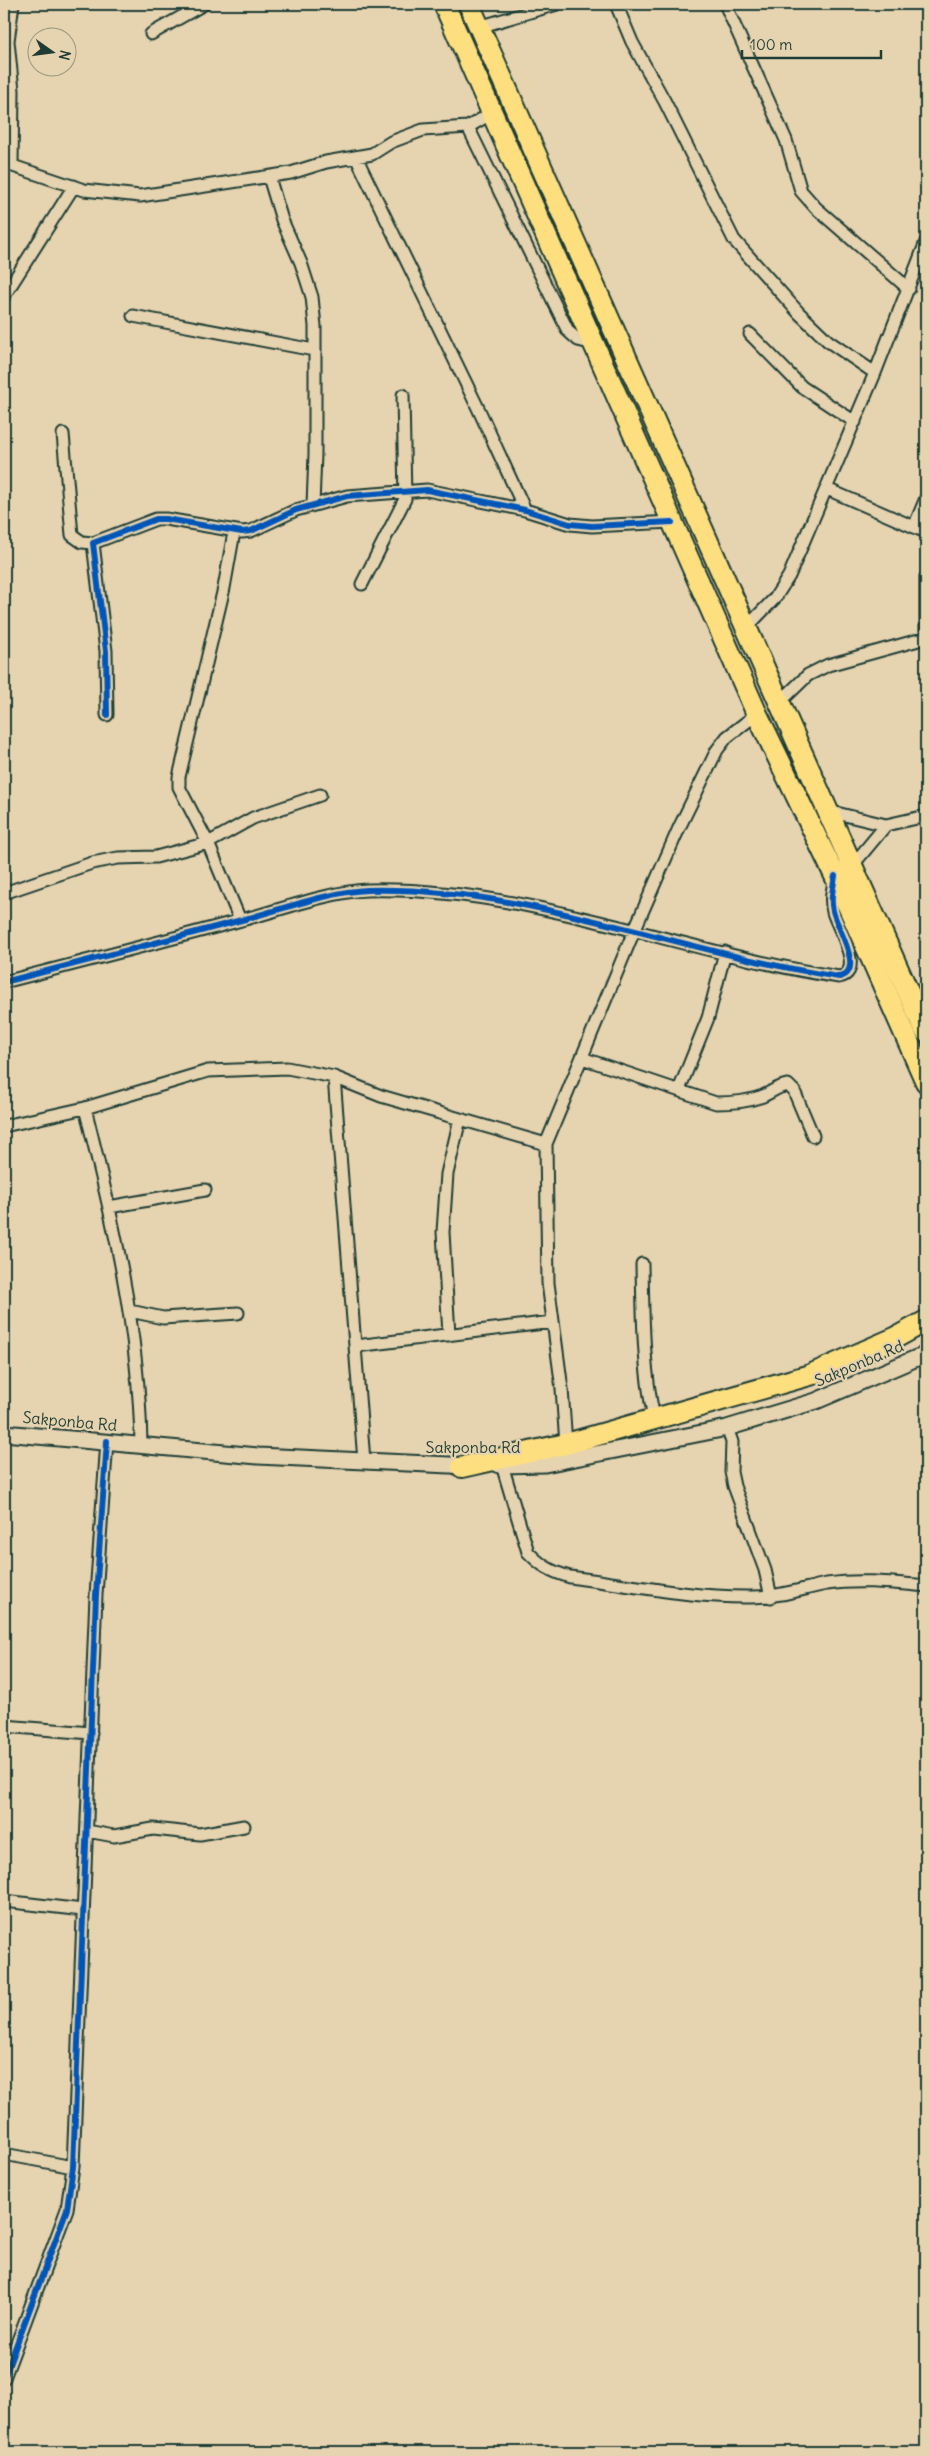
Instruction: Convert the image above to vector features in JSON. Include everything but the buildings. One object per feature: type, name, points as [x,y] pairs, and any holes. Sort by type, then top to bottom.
[{"type":"highway","points":[[444,4],[757,714],[844,871],[926,1032]]},
{"type":"highway","points":[[469,4],[828,811],[844,871],[926,1082]]},
{"type":"highway","points":[[650,470],[672,461]]},
{"type":"highway","points":[[462,1467],[566,1444],[810,1375],[895,1338],[926,1321]]},
{"type":"main road","name":"Sakponba Rd","points":[[4,1433],[258,1456],[462,1467],[545,1464],[727,1428],[816,1401],[926,1354]]},
{"type":"street","points":[[14,4],[7,29],[13,90],[8,164],[84,190],[140,196],[291,173],[326,162],[378,152],[391,142],[423,130],[468,126],[492,113]]},
{"type":"street","points":[[151,34],[204,4]]},
{"type":"street","points":[[479,27],[557,4]]},
{"type":"street","points":[[616,4],[632,42],[734,240],[799,313],[828,341],[875,373]]},
{"type":"street","points":[[725,4],[786,140],[801,191],[816,208],[909,289]]},
{"type":"street","points":[[468,126],[568,331],[578,340],[594,344]]},
{"type":"street","points":[[356,157],[478,408],[524,510]]},
{"type":"street","points":[[269,177],[282,220],[301,263],[312,297],[316,454],[313,505]]},
{"type":"street","points":[[4,296],[74,186]]},
{"type":"street","points":[[746,628],[775,598],[789,576],[875,373],[926,242]]},
{"type":"street","points":[[133,316],[314,350]]},
{"type":"street","points":[[750,334],[802,387],[854,422]]},
{"type":"street","points":[[362,584],[401,509],[406,491],[403,395]]},
{"type":"street","points":[[63,434],[72,535],[82,542],[93,543],[156,519],[166,519],[234,532],[251,530],[296,510],[347,496],[427,490],[524,510],[570,524],[592,526],[672,522]]},
{"type":"street","points":[[827,489],[926,532]]},
{"type":"street","points":[[914,527],[926,498]]},
{"type":"street","points":[[234,532],[224,588],[179,777],[179,787],[208,843],[240,920]]},
{"type":"street","points":[[93,543],[106,651],[107,715]]},
{"type":"street","points":[[779,703],[808,676],[828,665],[926,639],[926,577]]},
{"type":"street","points":[[566,1444],[562,1389],[548,1283],[546,1144],[634,930],[679,828],[717,750],[728,737],[757,714]]},
{"type":"street","points":[[4,892],[92,863],[118,858],[156,857],[208,843],[253,818],[320,795]]},
{"type":"street","points":[[828,811],[886,825],[926,816]]},
{"type":"street","points":[[4,982],[240,920],[364,890],[431,890],[483,897],[634,930],[803,972],[839,977],[845,976],[849,972],[851,962],[833,913],[831,898],[844,871],[886,825]]},
{"type":"street","points":[[678,1090],[708,1018],[725,952]]},
{"type":"street","points":[[582,1058],[716,1103],[737,1103],[761,1097],[780,1086],[788,1085],[794,1091],[813,1136]]},
{"type":"street","points":[[4,1126],[85,1108],[208,1071],[287,1068],[334,1077],[381,1096],[546,1144]]},
{"type":"street","points":[[334,1077],[364,1461]]},
{"type":"street","points":[[85,1108],[109,1207],[130,1311],[140,1391],[141,1444]]},
{"type":"street","points":[[449,1335],[442,1232],[447,1174],[460,1119]]},
{"type":"street","points":[[109,1207],[205,1190]]},
{"type":"street","points":[[642,1264],[645,1356],[648,1388],[654,1418]]},
{"type":"street","points":[[130,1311],[163,1318],[238,1313]]},
{"type":"street","points":[[356,1346],[552,1322]]},
{"type":"street","points":[[727,1428],[732,1442],[731,1472],[734,1486],[763,1562],[771,1597]]},
{"type":"street","points":[[4,2378],[68,2210],[73,2167],[96,1595],[107,1442]]},
{"type":"street","points":[[502,1465],[516,1506],[520,1533],[528,1552],[538,1563],[551,1571],[570,1577],[696,1594],[771,1597],[837,1584],[879,1581],[926,1586]]},
{"type":"street","points":[[4,1726],[91,1733]]},
{"type":"street","points":[[87,1831],[114,1836],[153,1829],[200,1834],[244,1826]]},
{"type":"street","points":[[4,1901],[83,1910]]},
{"type":"street","points":[[4,2154],[73,2167]]},
{"type":"cycle path","points":[[107,715],[106,651],[93,543],[156,519],[242,532],[251,531],[296,510],[347,496],[427,490],[525,510],[570,524],[592,526],[672,522]]},
{"type":"cycle path","points":[[4,982],[292,905],[324,897],[367,890],[427,892],[545,909],[721,953],[839,977],[847,973],[850,967],[850,958],[832,907],[835,876]]},
{"type":"cycle path","points":[[4,2378],[67,2209],[73,2167],[96,1595],[107,1441]]}]
